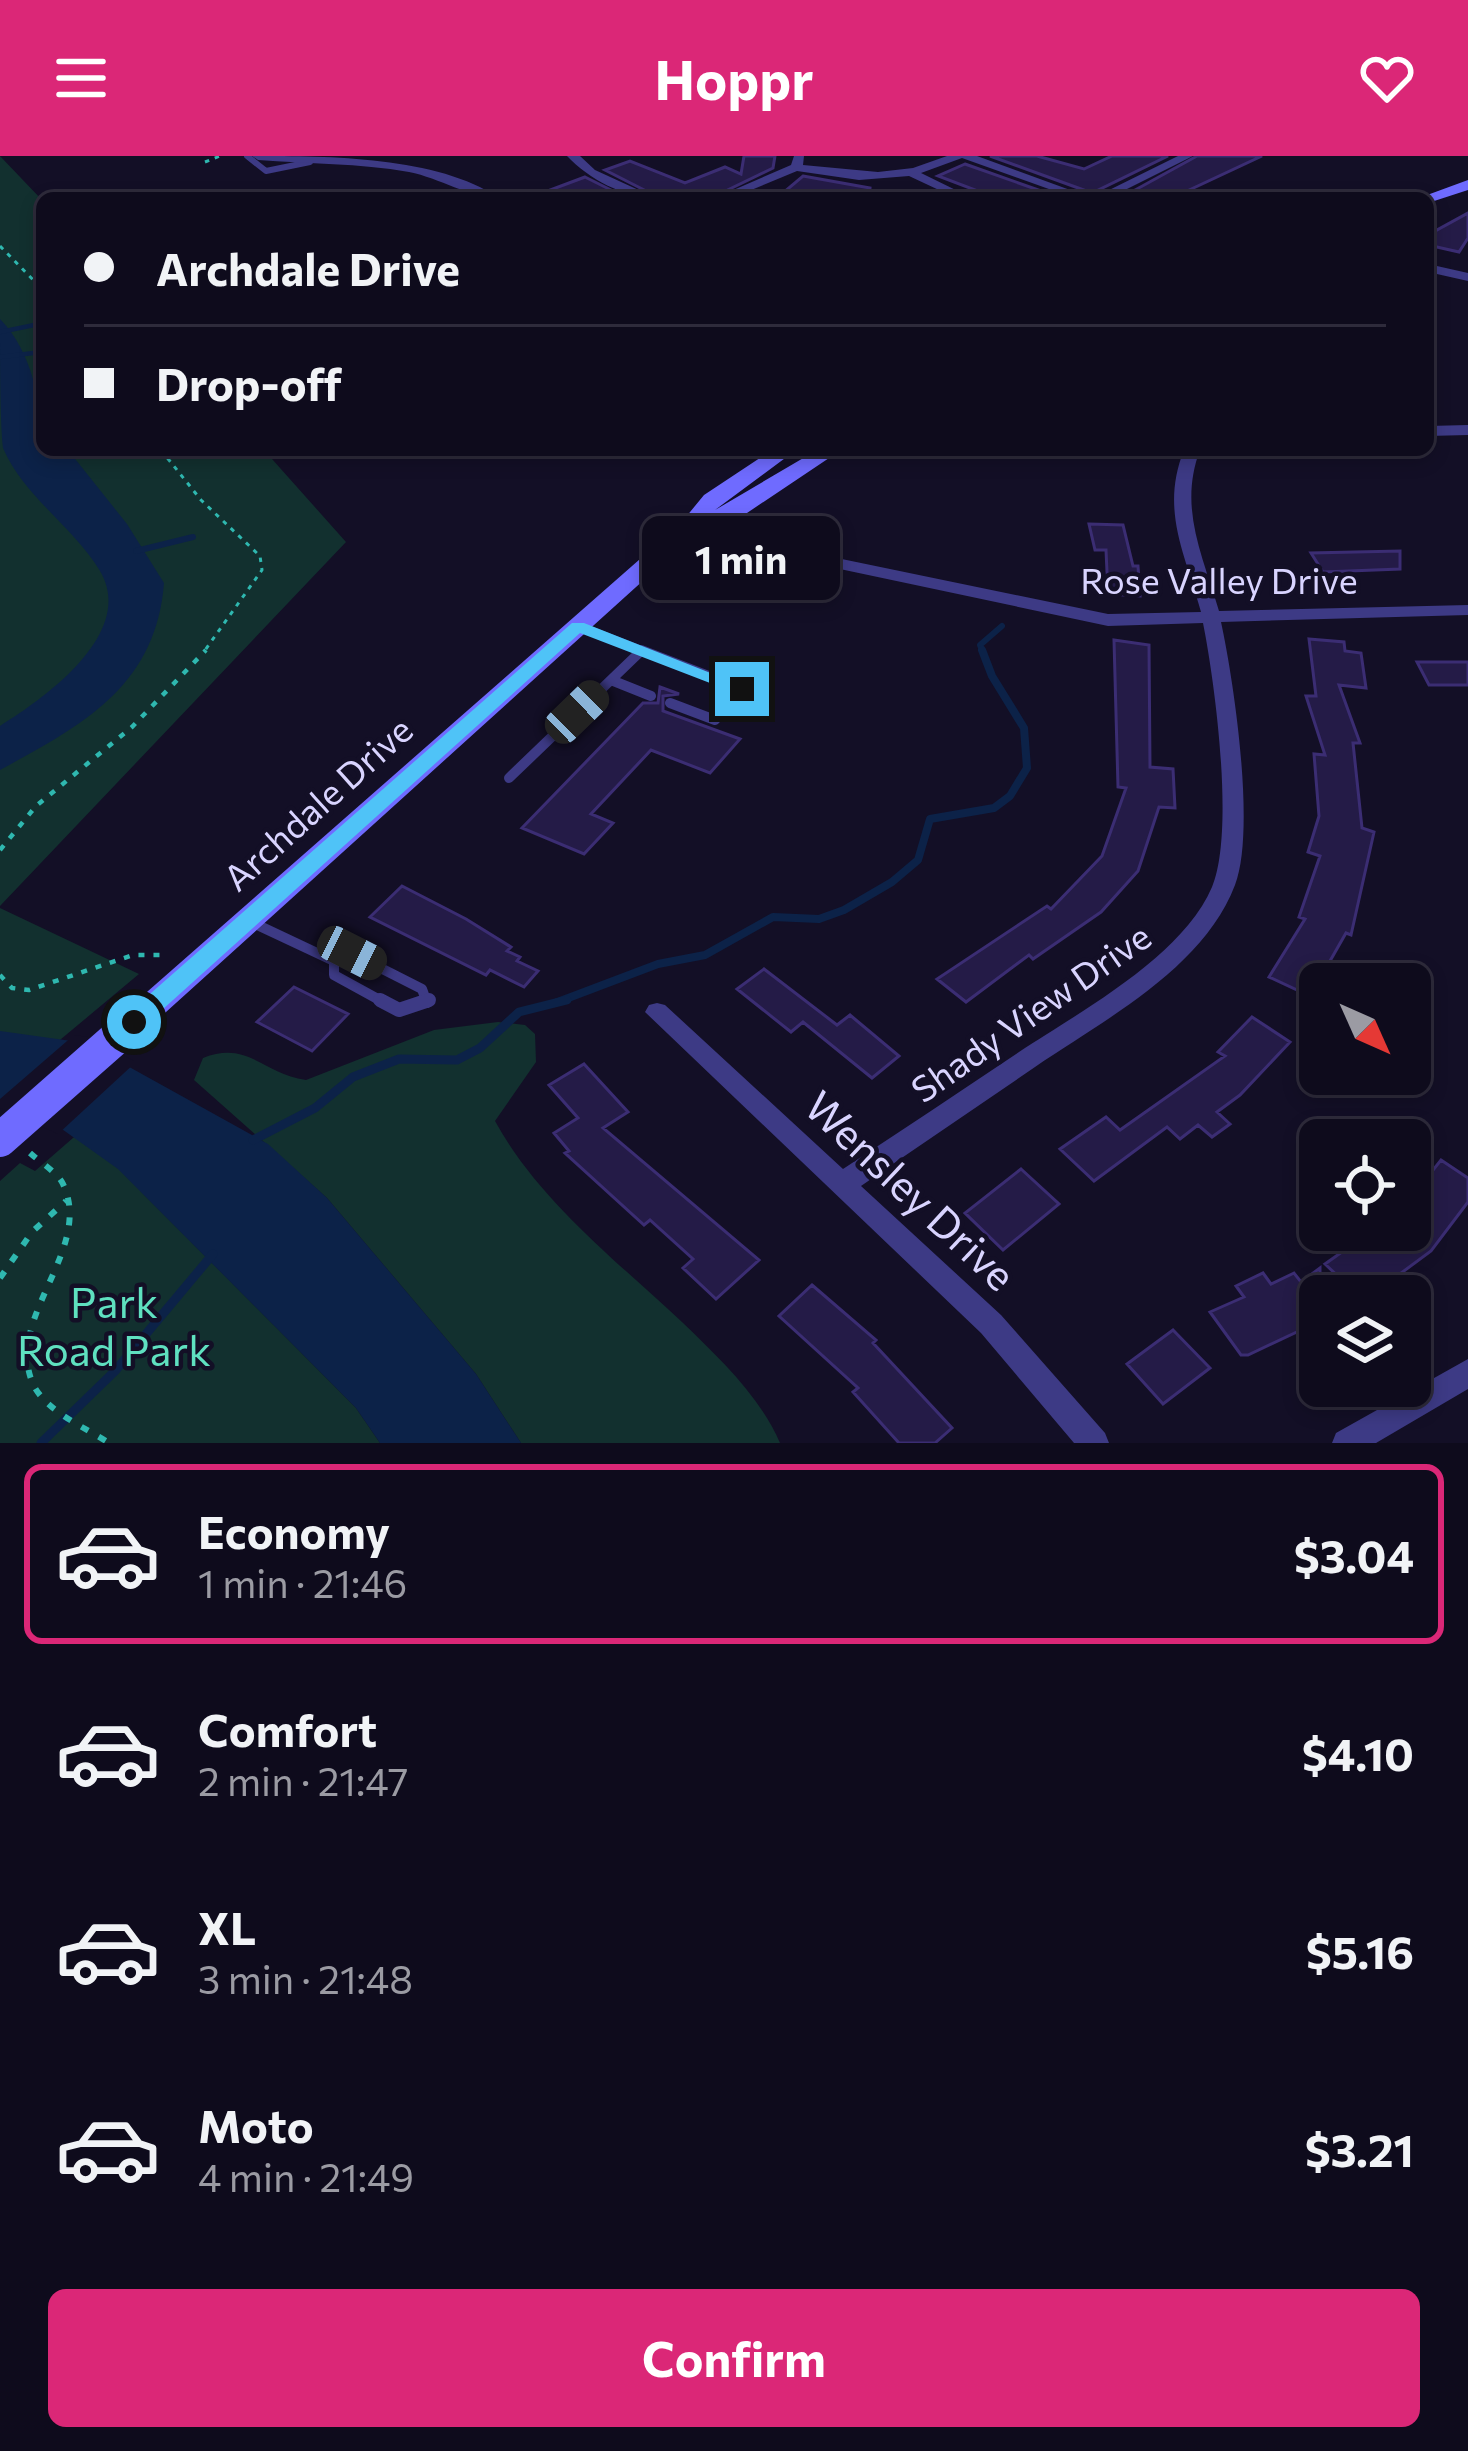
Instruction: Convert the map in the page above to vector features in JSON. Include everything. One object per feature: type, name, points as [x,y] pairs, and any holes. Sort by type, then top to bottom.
[{"type":"street","points":[[257,156],[386,164],[481,192]]},
{"type":"street","points":[[573,156],[591,172],[636,192]]},
{"type":"street","points":[[733,192],[798,161],[878,183],[915,175],[962,156],[1068,192]]},
{"type":"street","points":[[1112,192],[1187,156]]},
{"type":"street","points":[[915,175],[953,192]]},
{"type":"street","points":[[1434,196],[1468,185]]},
{"type":"street","points":[[1434,269],[1468,277]]},
{"type":"street","points":[[1434,431],[1468,430]]},
{"type":"street","name":"Archdale Drive","points":[[9,1142],[246,920],[689,528],[712,500],[777,456]]},
{"type":"street","name":"Archdale Drive","points":[[689,528],[736,510],[822,456]]},
{"type":"street","name":"Shady View Drive","points":[[843,1184],[1127,992],[1169,960],[1219,900],[1232,866],[1237,831],[1211,619],[1180,514],[1178,490],[1190,456]]},
{"type":"street","name":"Rose Valley Drive","points":[[760,547],[1066,615],[1149,621],[1468,610]]},
{"type":"street","name":"Wensley Drive","points":[[657,1012],[991,1324],[1094,1443]]},
{"type":"street","points":[[1347,1443],[1468,1372]]},
{"type":"lane","points":[[247,156],[266,171],[310,162]]},
{"type":"lane","points":[[578,626],[742,689],[715,720],[670,703]]},
{"type":"lane","points":[[509,778],[641,651]]},
{"type":"lane","points":[[611,680],[651,695]]},
{"type":"lane","points":[[246,920],[334,961],[352,953],[422,989],[430,1002],[399,1010],[334,975],[334,961]]},
{"type":"path","points":[[205,161],[220,156]]},
{"type":"path","points":[[0,246],[36,284]]},
{"type":"path","points":[[0,850],[37,806],[132,727],[195,665],[262,570],[260,556],[201,500],[165,456]]},
{"type":"path","points":[[0,975],[12,988],[29,990],[133,955],[172,955],[199,963]]},
{"type":"path","points":[[9,1142],[60,1177],[68,1199],[65,1232],[24,1335],[26,1373],[48,1401],[108,1442]]},
{"type":"path","points":[[0,1278],[32,1232],[68,1199]]},
{"type":"green space","points":[[0,156],[36,194],[36,456],[269,456],[346,542],[0,906]]},
{"type":"green space","points":[[0,908],[139,974],[0,1090]]},
{"type":"green space","points":[[498,1022],[525,1025],[535,1034],[536,1062],[495,1121],[513,1150],[580,1228],[737,1378],[780,1443],[521,1443],[476,1374],[327,1198],[194,1080],[203,1058],[232,1053],[306,1080],[434,1030]]},
{"type":"green space","name":"Park Road Park","points":[[81,1131],[356,1408],[380,1443],[0,1443],[0,1181],[20,1163],[35,1171]]},
{"type":"water","points":[[0,319],[20,347],[33,380],[36,456],[73,456],[127,524],[164,583],[158,619],[130,676],[86,718],[0,770],[0,726],[80,662],[106,618],[108,594],[89,555],[12,466],[3,448]]},
{"type":"water","points":[[0,1031],[86,1043],[268,1144],[327,1198],[476,1374],[521,1443],[380,1443],[356,1408],[118,1169],[52,1122],[0,1102]]},
{"type":"pier","points":[[74,1035],[88,1037],[136,1062],[58,1134],[0,1108],[0,1099]]},
{"type":"building","points":[[744,156],[775,156],[773,168],[723,192],[648,192],[605,170],[630,161],[685,183],[725,167],[741,174]]},
{"type":"building","points":[[990,156],[1037,156],[1084,169],[1112,156],[1168,156],[1089,192]]},
{"type":"building","points":[[1197,156],[1262,156],[1185,192],[1131,192]]},
{"type":"building","points":[[965,164],[1044,192],[980,192],[938,176]]},
{"type":"building","points":[[803,176],[870,188],[870,192],[784,192]]},
{"type":"building","points":[[585,177],[615,192],[545,192]]},
{"type":"building","points":[[1468,213],[1468,238],[1459,252],[1434,246],[1434,232]]},
{"type":"building","points":[[1089,524],[1123,525],[1133,566],[1138,566],[1140,596],[1108,594],[1106,550],[1095,550]]},
{"type":"building","points":[[1400,551],[1400,569],[1323,572],[1311,553]]},
{"type":"building","points":[[1309,639],[1344,642],[1345,651],[1361,653],[1366,688],[1339,685],[1360,743],[1353,743],[1362,828],[1374,832],[1351,935],[1346,933],[1329,963],[1299,963],[1299,991],[1269,977],[1305,919],[1299,917],[1320,856],[1308,852],[1319,816],[1314,754],[1325,755],[1306,696],[1316,696]]},
{"type":"building","points":[[1114,640],[1149,645],[1150,767],[1173,769],[1175,808],[1159,807],[1138,871],[1101,912],[1033,959],[1029,955],[966,1002],[937,979],[1047,906],[1051,909],[1102,856],[1126,788],[1118,787]]},
{"type":"building","points":[[1417,662],[1468,662],[1468,685],[1429,685]]},
{"type":"building","points":[[660,687],[679,694],[663,696],[663,711],[740,739],[710,773],[651,750],[591,814],[613,823],[584,854],[522,828],[643,703],[658,703]]},
{"type":"building","points":[[402,886],[511,947],[507,951],[520,957],[517,961],[538,971],[524,987],[490,970],[486,975],[370,917]]},
{"type":"building","points":[[764,969],[837,1025],[850,1015],[899,1056],[872,1078],[803,1022],[791,1032],[737,989]]},
{"type":"building","points":[[294,987],[348,1014],[312,1051],[257,1022]]},
{"type":"building","points":[[1252,1017],[1290,1042],[1240,1095],[1217,1112],[1230,1124],[1212,1137],[1198,1125],[1180,1139],[1167,1127],[1094,1181],[1060,1149],[1106,1117],[1120,1130],[1225,1056],[1218,1052]]},
{"type":"building","points":[[584,1064],[628,1112],[603,1128],[759,1260],[716,1299],[683,1268],[693,1259],[650,1220],[644,1225],[565,1153],[569,1151],[554,1133],[578,1118],[549,1085]]},
{"type":"building","points":[[1441,1160],[1468,1178],[1468,1202],[1431,1251],[1431,1173]]},
{"type":"building","points":[[1021,1169],[1059,1204],[1003,1250],[965,1213]]},
{"type":"building","points":[[1343,1251],[1431,1251],[1398,1275],[1337,1275],[1325,1264]]},
{"type":"building","points":[[1263,1273],[1271,1284],[1294,1273],[1299,1279],[1299,1331],[1241,1355],[1210,1312],[1244,1297],[1236,1286]]},
{"type":"building","points":[[812,1285],[876,1340],[873,1343],[952,1428],[935,1443],[899,1443],[853,1392],[858,1388],[779,1316]]},
{"type":"building","points":[[1173,1330],[1210,1368],[1163,1404],[1127,1364]]},
{"type":"waterway","points":[[0,332],[36,325]]},
{"type":"waterway","points":[[0,357],[36,353]]},
{"type":"waterway","points":[[136,551],[193,537]]},
{"type":"waterway","points":[[983,653],[980,645],[1002,626]]},
{"type":"waterway","points":[[555,1003],[658,964],[705,955],[773,917],[819,919],[844,910],[892,882],[918,860],[930,819],[994,808],[1010,796],[1027,768],[1024,728],[982,650]]},
{"type":"waterway","points":[[555,1003],[567,1000]]},
{"type":"waterway","points":[[253,1140],[315,1108],[353,1077],[399,1059],[457,1060],[480,1048],[519,1012],[555,1003]]},
{"type":"waterway","points":[[41,1443],[115,1371],[213,1254]]},
{"type":"route","points":[[134,1022],[578,626],[742,689]]}]
